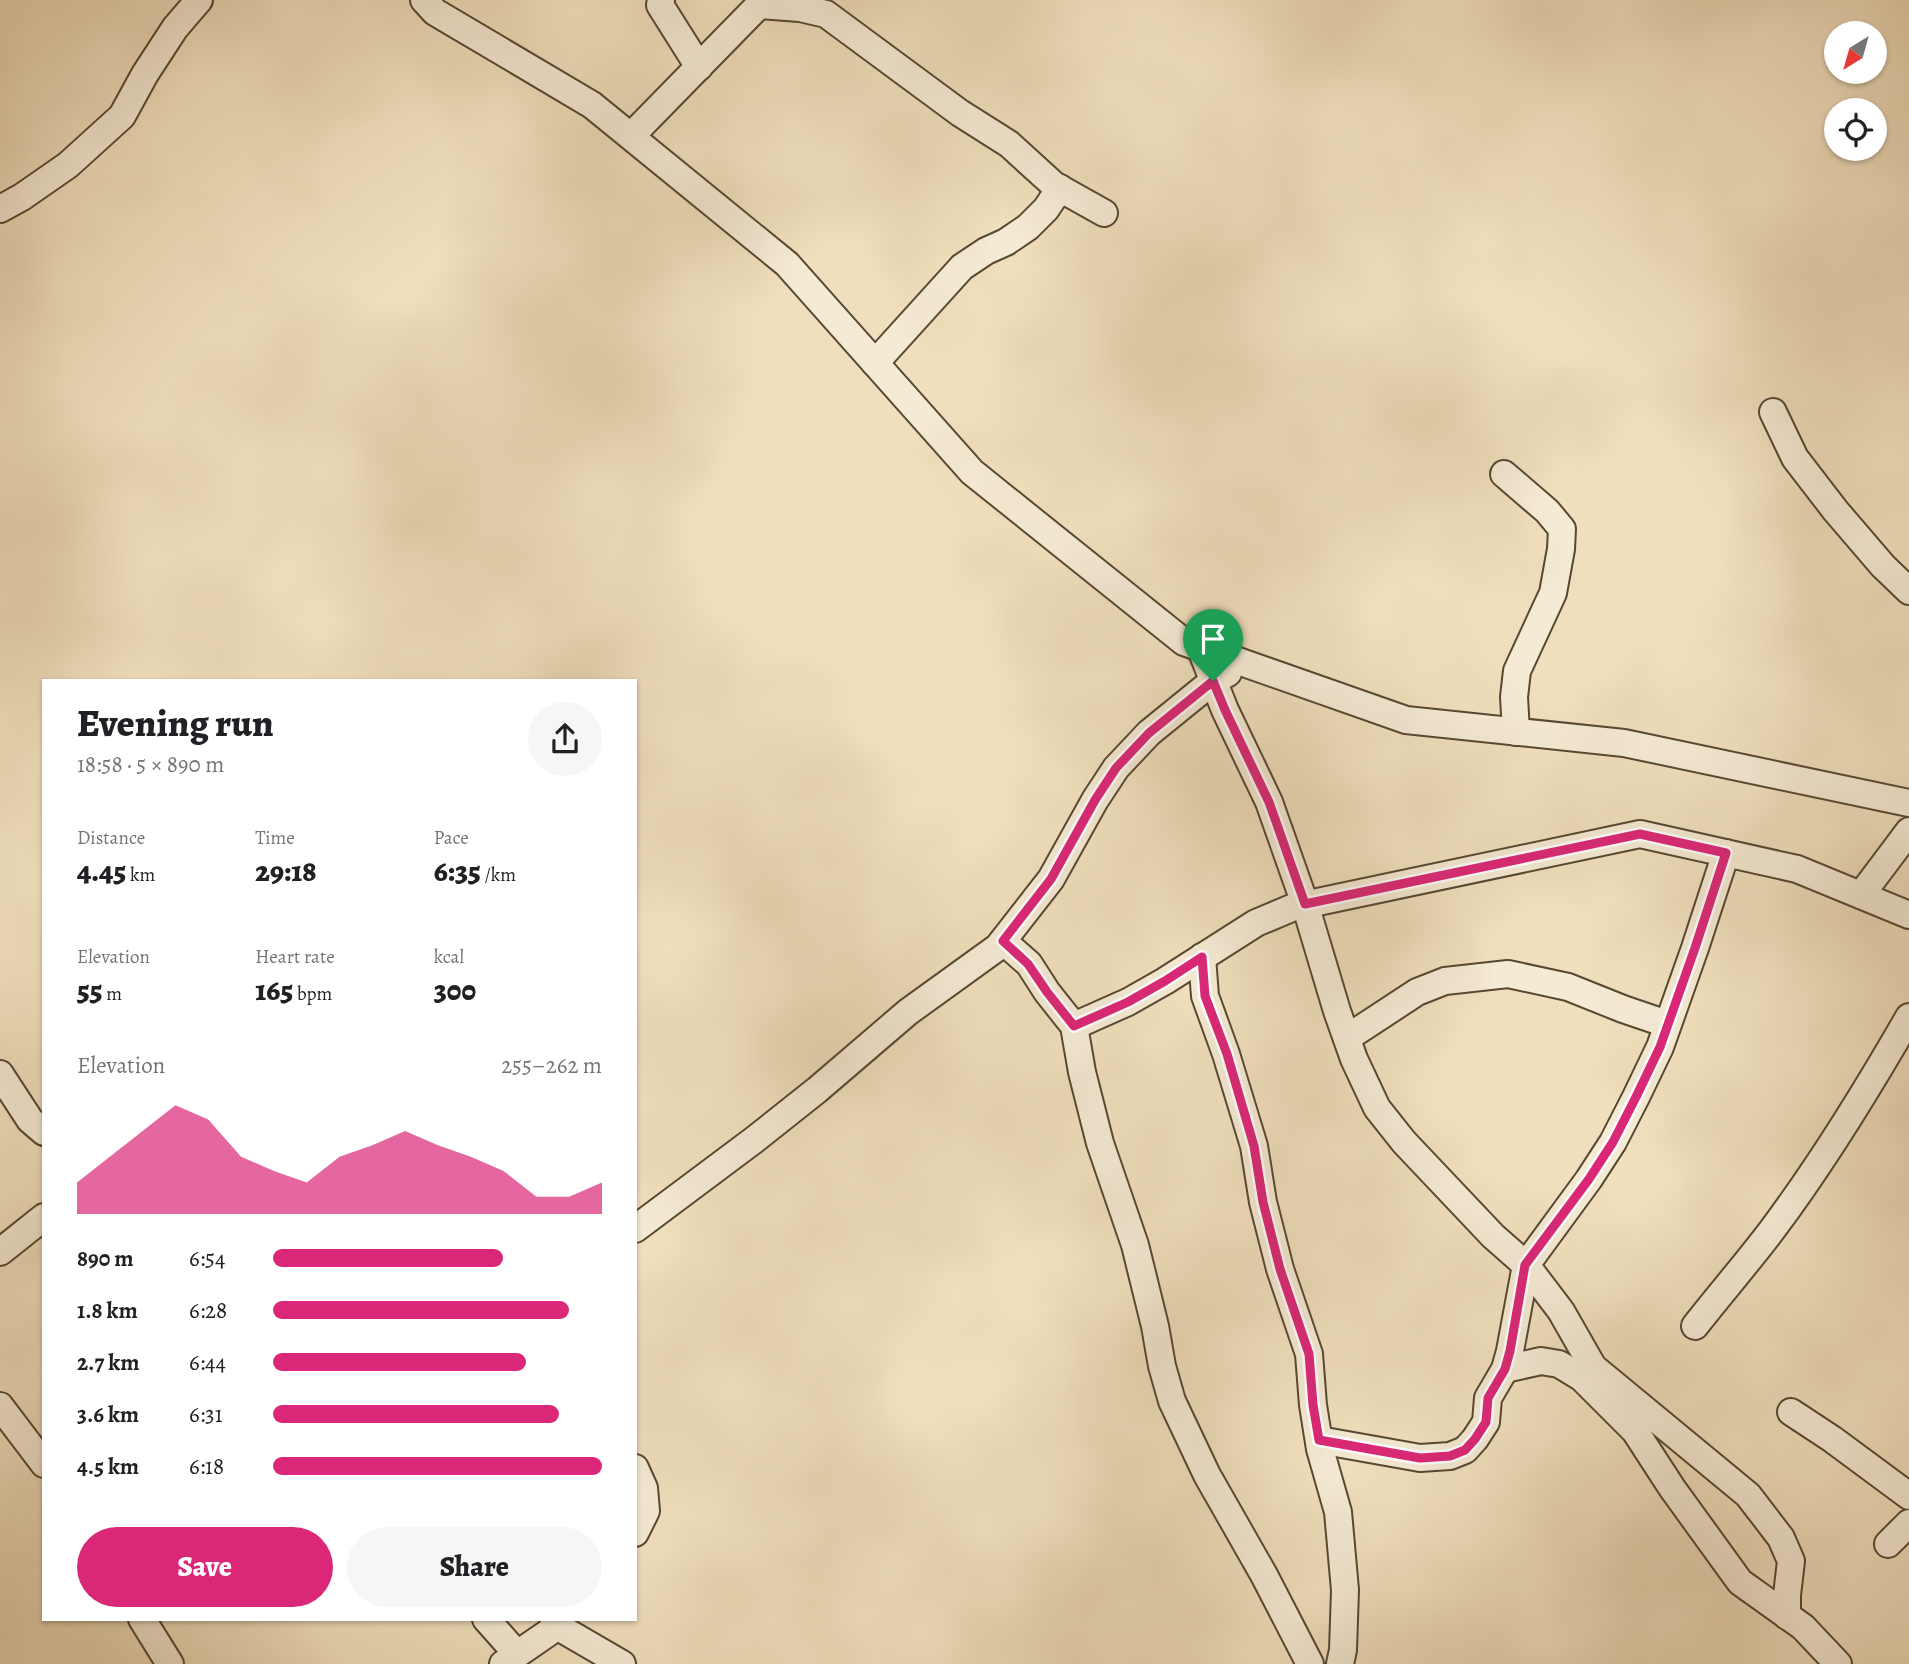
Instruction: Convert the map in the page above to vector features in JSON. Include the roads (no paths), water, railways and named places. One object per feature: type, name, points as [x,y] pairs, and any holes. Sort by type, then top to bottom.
[{"type":"street","points":[[0,209],[68,165],[122,116],[175,28],[199,0]]},
{"type":"street","points":[[424,0],[435,12],[592,105],[787,264],[972,472],[1184,642],[1406,720],[1624,743],[1909,803]]},
{"type":"street","points":[[661,0],[660,5],[699,67]]},
{"type":"street","points":[[631,136],[762,3],[800,8],[826,14],[960,113],[1009,144],[1054,186],[1104,213]]},
{"type":"street","points":[[875,363],[962,267],[1028,227],[1046,209],[1060,188]]},
{"type":"street","points":[[1773,412],[1796,458],[1835,510],[1883,566],[1909,591]]},
{"type":"street","points":[[1504,474],[1547,511],[1562,530],[1553,593],[1517,671],[1514,697],[1516,732]]},
{"type":"street","points":[[1200,647],[1225,710],[1269,802],[1305,904],[1347,1038],[1377,1108],[1413,1152],[1493,1236],[1525,1265],[1561,1311],[1594,1367],[1748,1495],[1781,1538],[1791,1561],[1787,1616]]},
{"type":"street","points":[[637,1228],[817,1090],[908,1012],[998,947],[1051,879],[1116,768],[1149,733],[1213,681],[1245,663]]},
{"type":"street","points":[[1861,895],[1909,831]]},
{"type":"street","points":[[1074,1026],[1128,1002],[1256,923],[1294,907],[1640,834],[1797,869],[1909,915]]},
{"type":"street","points":[[1319,1440],[1420,1458],[1450,1456],[1465,1450],[1475,1439],[1486,1422],[1488,1398],[1505,1369],[1514,1335],[1525,1265],[1613,1142],[1660,1047],[1726,853]]},
{"type":"street","points":[[1003,941],[1028,964],[1074,1026],[1082,1072],[1100,1143],[1135,1245],[1172,1402],[1207,1475],[1264,1575],[1310,1664]]},
{"type":"street","points":[[1202,957],[1205,996],[1227,1054],[1254,1146],[1263,1202],[1280,1269],[1309,1354],[1319,1440],[1338,1512],[1345,1590],[1340,1664]]},
{"type":"street","points":[[1347,1038],[1417,992],[1445,981],[1508,974],[1568,987],[1623,1010],[1667,1024]]},
{"type":"street","points":[[1695,1326],[1773,1229],[1827,1150],[1909,1017]]},
{"type":"street","points":[[0,1074],[30,1120],[42,1130]]},
{"type":"street","points":[[0,1252],[42,1219]]},
{"type":"street","points":[[1505,1369],[1541,1361],[1559,1364],[1582,1378],[1635,1431],[1672,1488],[1740,1582],[1803,1627],[1838,1664]]},
{"type":"street","points":[[0,1406],[42,1461]]},
{"type":"street","points":[[1791,1412],[1909,1496]]},
{"type":"street","points":[[637,1472],[644,1488],[646,1511],[637,1529]]},
{"type":"street","points":[[1888,1544],[1909,1524]]},
{"type":"street","points":[[143,1621],[170,1664]]},
{"type":"street","points":[[487,1621],[510,1659],[548,1633],[558,1622],[622,1664]]}]
